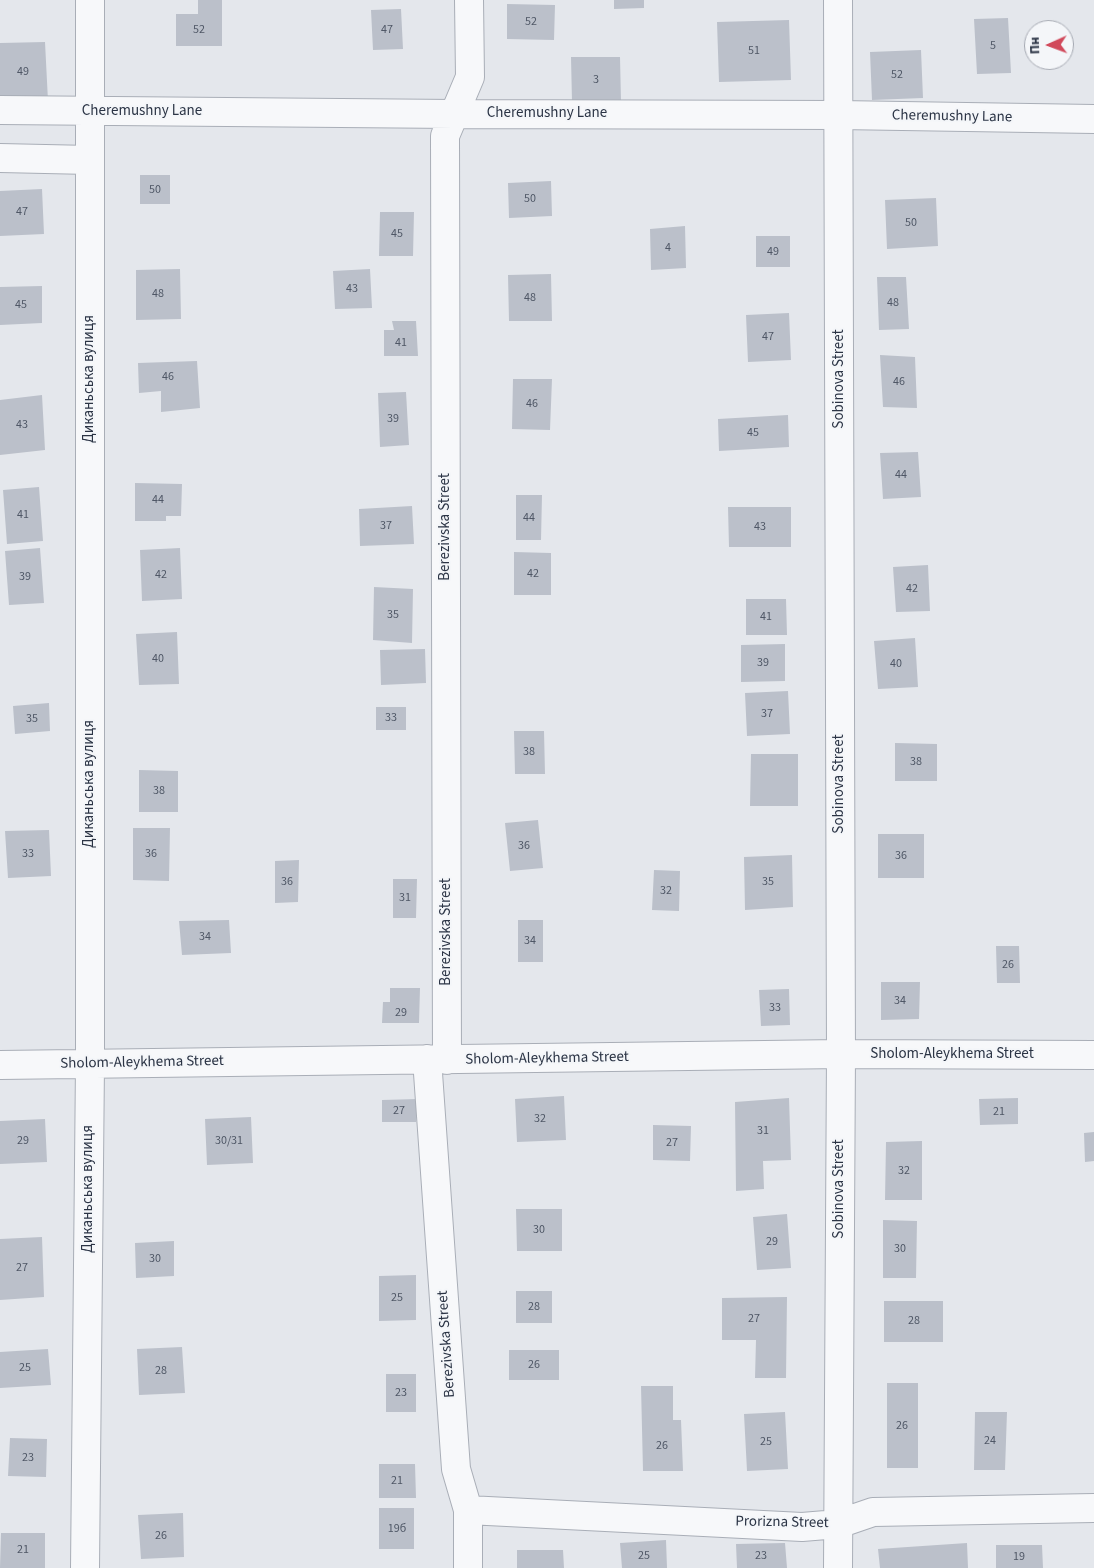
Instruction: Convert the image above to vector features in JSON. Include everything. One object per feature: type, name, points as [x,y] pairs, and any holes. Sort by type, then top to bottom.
[{"type":"street","name":"Диканьська вулиця","points":[[85,1568],[90,1064],[90,0]]},
{"type":"street","name":"Berezivska Street","points":[[468,1568],[468,1510],[456,1468],[437,1060],[445,136],[470,77],[470,0]]},
{"type":"street","name":"Sobinova Street","points":[[838,0],[840,115],[841,1054],[838,1568]]},
{"type":"street","name":"Cheremushny Lane","points":[[0,110],[1094,118]]},
{"type":"street","points":[[0,158],[90,160]]},
{"type":"street","name":"Sholom-Aleykhema Street","points":[[0,1065],[841,1054],[1094,1055]]},
{"type":"street","name":"Prorizna Street","points":[[468,1510],[802,1526],[838,1524],[873,1512],[1094,1508]]},
{"type":"building","points":[[198,0],[222,0],[222,46],[176,46],[176,14],[198,14]]},
{"type":"building","points":[[614,0],[644,0],[644,8],[614,9]]},
{"type":"building","points":[[507,4],[555,5],[554,40],[507,39]]},
{"type":"building","points":[[401,9],[403,49],[373,50],[371,10]]},
{"type":"building","points":[[1008,18],[1011,73],[977,74],[974,19]]},
{"type":"building","points":[[789,20],[791,80],[719,82],[717,22]]},
{"type":"building","points":[[45,42],[48,101],[0,101],[0,43]]},
{"type":"building","points":[[921,50],[923,98],[872,100],[870,52]]},
{"type":"building","points":[[571,57],[620,57],[621,102],[572,102]]},
{"type":"building","points":[[140,175],[170,175],[170,204],[140,204]]},
{"type":"building","points":[[551,181],[552,216],[509,218],[508,183]]},
{"type":"building","points":[[42,189],[44,234],[0,236],[0,191]]},
{"type":"building","points":[[936,198],[938,246],[887,249],[885,200]]},
{"type":"building","points":[[380,212],[414,212],[413,256],[379,256]]},
{"type":"building","points":[[685,226],[686,268],[651,270],[650,229]]},
{"type":"building","points":[[756,236],[790,236],[790,267],[756,267]]},
{"type":"building","points":[[180,269],[181,319],[136,320],[136,270]]},
{"type":"building","points":[[370,269],[372,308],[335,309],[333,271]]},
{"type":"building","points":[[551,274],[552,321],[509,321],[508,275]]},
{"type":"building","points":[[877,277],[906,277],[909,329],[879,330]]},
{"type":"building","points":[[42,286],[42,323],[0,325],[0,287]]},
{"type":"building","points":[[789,313],[791,360],[748,362],[746,315]]},
{"type":"building","points":[[392,321],[416,321],[418,356],[384,356],[384,330],[394,330]]},
{"type":"building","points":[[880,355],[915,357],[917,408],[883,407]]},
{"type":"building","points":[[197,361],[200,408],[161,412],[161,391],[139,393],[138,363]]},
{"type":"building","points":[[513,379],[552,379],[550,430],[512,429]]},
{"type":"building","points":[[406,392],[409,445],[380,447],[378,393]]},
{"type":"building","points":[[42,395],[45,450],[0,455],[0,400]]},
{"type":"building","points":[[788,415],[789,447],[719,451],[718,419]]},
{"type":"building","points":[[918,452],[921,497],[883,499],[880,453]]},
{"type":"building","points":[[135,483],[182,484],[181,516],[166,516],[166,521],[135,521]]},
{"type":"building","points":[[39,487],[43,541],[7,544],[3,490]]},
{"type":"building","points":[[516,495],[542,495],[541,540],[516,540]]},
{"type":"building","points":[[412,506],[414,544],[360,546],[359,509]]},
{"type":"building","points":[[728,507],[791,507],[791,547],[729,547]]},
{"type":"building","points":[[40,548],[44,603],[9,605],[5,551]]},
{"type":"building","points":[[180,548],[182,599],[142,601],[140,550]]},
{"type":"building","points":[[514,552],[551,553],[551,595],[514,595]]},
{"type":"building","points":[[928,565],[930,611],[896,612],[893,567]]},
{"type":"building","points":[[374,587],[413,589],[412,643],[373,640]]},
{"type":"building","points":[[746,599],[786,599],[787,635],[746,635]]},
{"type":"building","points":[[177,632],[179,684],[139,685],[136,634]]},
{"type":"building","points":[[915,638],[918,687],[878,689],[874,641]]},
{"type":"building","points":[[785,644],[785,681],[741,682],[741,645]]},
{"type":"building","points":[[425,649],[426,683],[381,685],[380,650]]},
{"type":"building","points":[[788,691],[790,734],[747,736],[745,693]]},
{"type":"building","points":[[49,703],[50,731],[15,734],[13,706]]},
{"type":"building","points":[[376,707],[406,707],[406,730],[376,730]]},
{"type":"building","points":[[514,731],[544,731],[545,774],[515,774]]},
{"type":"building","points":[[895,743],[937,744],[937,781],[895,781]]},
{"type":"building","points":[[751,754],[798,754],[798,806],[750,806]]},
{"type":"building","points":[[139,770],[178,771],[178,812],[139,812]]},
{"type":"building","points":[[538,820],[543,868],[510,871],[505,823]]},
{"type":"building","points":[[133,828],[170,828],[169,881],[133,880]]},
{"type":"building","points":[[49,830],[51,876],[8,878],[5,831]]},
{"type":"building","points":[[878,834],[924,834],[924,878],[878,878]]},
{"type":"building","points":[[792,855],[793,907],[745,910],[744,857]]},
{"type":"building","points":[[299,860],[298,902],[275,903],[275,861]]},
{"type":"building","points":[[654,870],[680,871],[679,911],[652,910]]},
{"type":"building","points":[[393,879],[417,879],[416,918],[393,918]]},
{"type":"building","points":[[229,920],[231,953],[182,955],[179,921]]},
{"type":"building","points":[[518,920],[543,920],[543,962],[518,962]]},
{"type":"building","points":[[996,946],[1019,946],[1020,983],[997,983]]},
{"type":"building","points":[[881,982],[920,982],[919,1019],[881,1020]]},
{"type":"building","points":[[390,988],[420,988],[419,1023],[382,1023],[383,1002],[390,1002]]},
{"type":"building","points":[[789,989],[790,1025],[761,1026],[759,990]]},
{"type":"building","points":[[564,1096],[566,1140],[517,1142],[515,1099]]},
{"type":"building","points":[[789,1098],[791,1160],[763,1161],[764,1189],[736,1191],[735,1102]]},
{"type":"building","points":[[1018,1098],[1018,1124],[980,1125],[979,1099]]},
{"type":"building","points":[[417,1099],[416,1122],[382,1122],[382,1100]]},
{"type":"building","points":[[251,1117],[253,1163],[207,1165],[205,1119]]},
{"type":"building","points":[[45,1119],[47,1162],[0,1164],[0,1121]]},
{"type":"building","points":[[653,1125],[691,1126],[690,1161],[653,1160]]},
{"type":"building","points":[[1094,1132],[1094,1161],[1085,1162],[1084,1133]]},
{"type":"building","points":[[922,1141],[922,1200],[885,1200],[886,1142]]},
{"type":"building","points":[[516,1209],[562,1209],[562,1251],[517,1251]]},
{"type":"building","points":[[787,1214],[791,1268],[757,1270],[753,1217]]},
{"type":"building","points":[[883,1220],[917,1221],[916,1278],[883,1278]]},
{"type":"building","points":[[42,1237],[44,1297],[0,1300],[0,1239]]},
{"type":"building","points":[[174,1241],[174,1276],[136,1278],[135,1243]]},
{"type":"building","points":[[416,1275],[416,1320],[379,1321],[379,1276]]},
{"type":"building","points":[[516,1291],[552,1291],[552,1323],[516,1323]]},
{"type":"building","points":[[787,1297],[786,1378],[755,1378],[756,1340],[722,1340],[722,1298]]},
{"type":"building","points":[[884,1301],[943,1301],[943,1342],[884,1342]]},
{"type":"building","points":[[182,1347],[185,1393],[139,1395],[137,1349]]},
{"type":"building","points":[[48,1349],[51,1385],[0,1388],[0,1352]]},
{"type":"building","points":[[509,1350],[559,1350],[559,1380],[509,1380]]},
{"type":"building","points":[[386,1374],[416,1374],[416,1412],[386,1412]]},
{"type":"building","points":[[887,1383],[918,1383],[918,1468],[887,1468]]},
{"type":"building","points":[[641,1386],[673,1386],[673,1420],[681,1420],[683,1471],[643,1471]]},
{"type":"building","points":[[785,1412],[788,1469],[747,1471],[744,1414]]},
{"type":"building","points":[[975,1412],[1007,1412],[1005,1470],[974,1470]]},
{"type":"building","points":[[10,1438],[47,1439],[46,1477],[8,1476]]},
{"type":"building","points":[[379,1464],[415,1464],[416,1498],[379,1498]]},
{"type":"building","points":[[379,1508],[414,1508],[414,1549],[379,1549]]},
{"type":"building","points":[[183,1513],[184,1557],[141,1559],[138,1515]]},
{"type":"building","points":[[1,1533],[45,1533],[45,1568],[0,1568]]},
{"type":"building","points":[[666,1540],[667,1568],[622,1568],[620,1543]]},
{"type":"building","points":[[785,1543],[787,1568],[737,1568],[736,1544]]},
{"type":"building","points":[[967,1543],[968,1568],[880,1568],[878,1549]]},
{"type":"building","points":[[996,1545],[1042,1545],[1043,1568],[996,1568]]},
{"type":"building","points":[[517,1550],[563,1550],[564,1568],[517,1568]]}]
